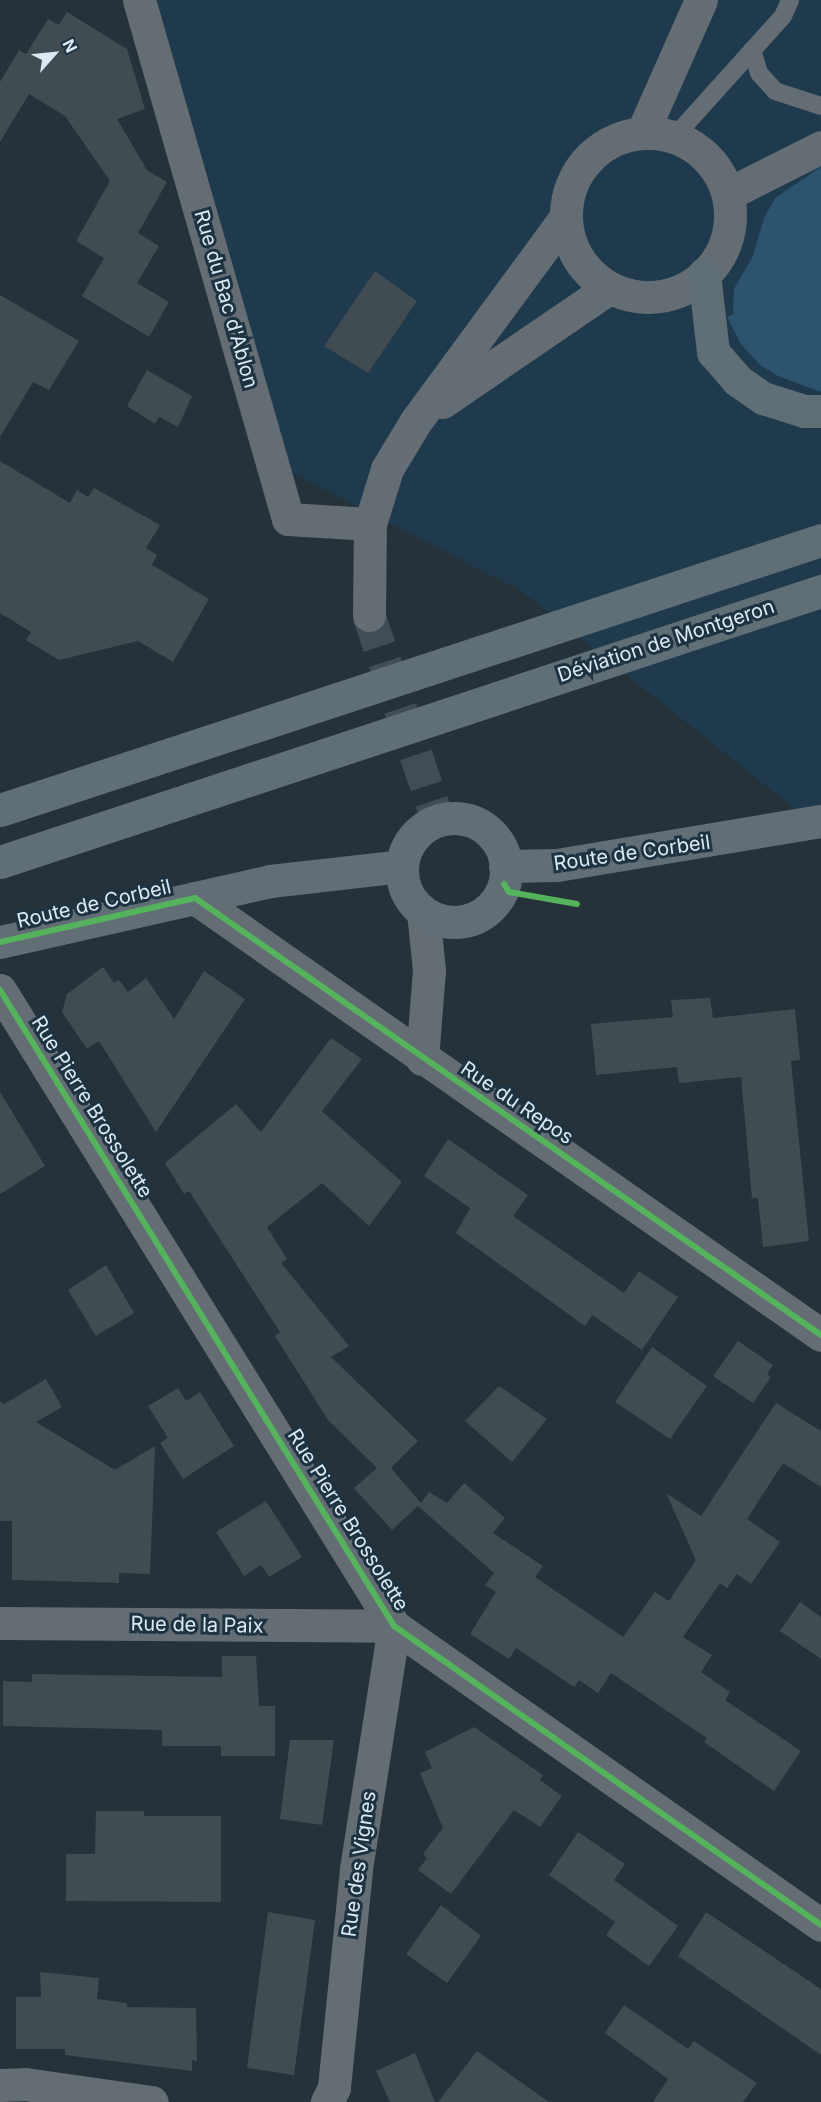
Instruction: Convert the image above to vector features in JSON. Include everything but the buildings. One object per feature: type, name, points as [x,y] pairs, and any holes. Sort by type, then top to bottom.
[{"type":"main road","points":[[704,274],[713,352],[737,380],[763,398],[804,411],[821,411]]},
{"type":"main road","points":[[0,810],[513,639],[821,540]]},
{"type":"main road","name":"Déviation de Montgeron","points":[[0,862],[821,591]]},
{"type":"main road","points":[[453,817],[484,827],[495,838],[505,866],[504,884],[497,898],[473,919],[447,921],[423,912],[404,883],[401,866],[415,834],[438,820],[453,817]]},
{"type":"main road","name":"Route de Corbeil","points":[[505,866],[557,865],[759,834],[821,821]]},
{"type":"main road","name":"Route de Corbeil","points":[[759,834],[821,830]]},
{"type":"main road","name":"Route de Corbeil","points":[[0,942],[270,881],[401,866]]},
{"type":"street","name":"Rue du Bac d'Ablon","points":[[139,0],[288,519],[370,524]]},
{"type":"street","points":[[643,131],[701,0]]},
{"type":"street","points":[[369,615],[370,524],[387,469],[416,421],[563,221],[574,181],[586,164],[602,148],[624,135],[643,131],[676,135],[703,152],[728,194],[730,235],[719,257],[689,286],[650,297],[609,288],[588,272],[570,248],[563,221]]},
{"type":"street","points":[[728,194],[821,147]]},
{"type":"street","points":[[416,421],[609,288]]},
{"type":"street","name":"Rue du Repos","points":[[195,898],[422,1059],[821,1335]]},
{"type":"street","points":[[422,1059],[429,970],[423,912]]},
{"type":"street","name":"Rue Pierre Brossolette","points":[[0,990],[394,1626],[821,1925]]},
{"type":"street","name":"Rue de la Paix","points":[[0,1623],[394,1626]]},
{"type":"street","name":"Rue des Vignes","points":[[327,2102],[333,2088],[356,1870],[394,1626]]},
{"type":"street","points":[[0,2085],[25,2084],[152,2102]]},
{"type":"lane","points":[[676,135],[783,16],[790,0]]},
{"type":"lane","points":[[752,50],[759,73],[775,92],[821,106]]},
{"type":"shaded area","points":[[141,0],[821,0],[821,830],[520,590],[284,469]]},
{"type":"shaded area","points":[[821,167],[821,392],[778,376],[760,365],[741,344],[727,317],[733,314],[734,289],[753,256],[764,218],[775,198]]},
{"type":"tunnel","points":[[369,615],[438,820]]},
{"type":"cycle path","points":[[504,884],[509,892],[577,904]]},
{"type":"cycle path","points":[[0,942],[195,898],[821,1335]]},
{"type":"cycle path","points":[[0,990],[394,1626],[821,1925]]}]
